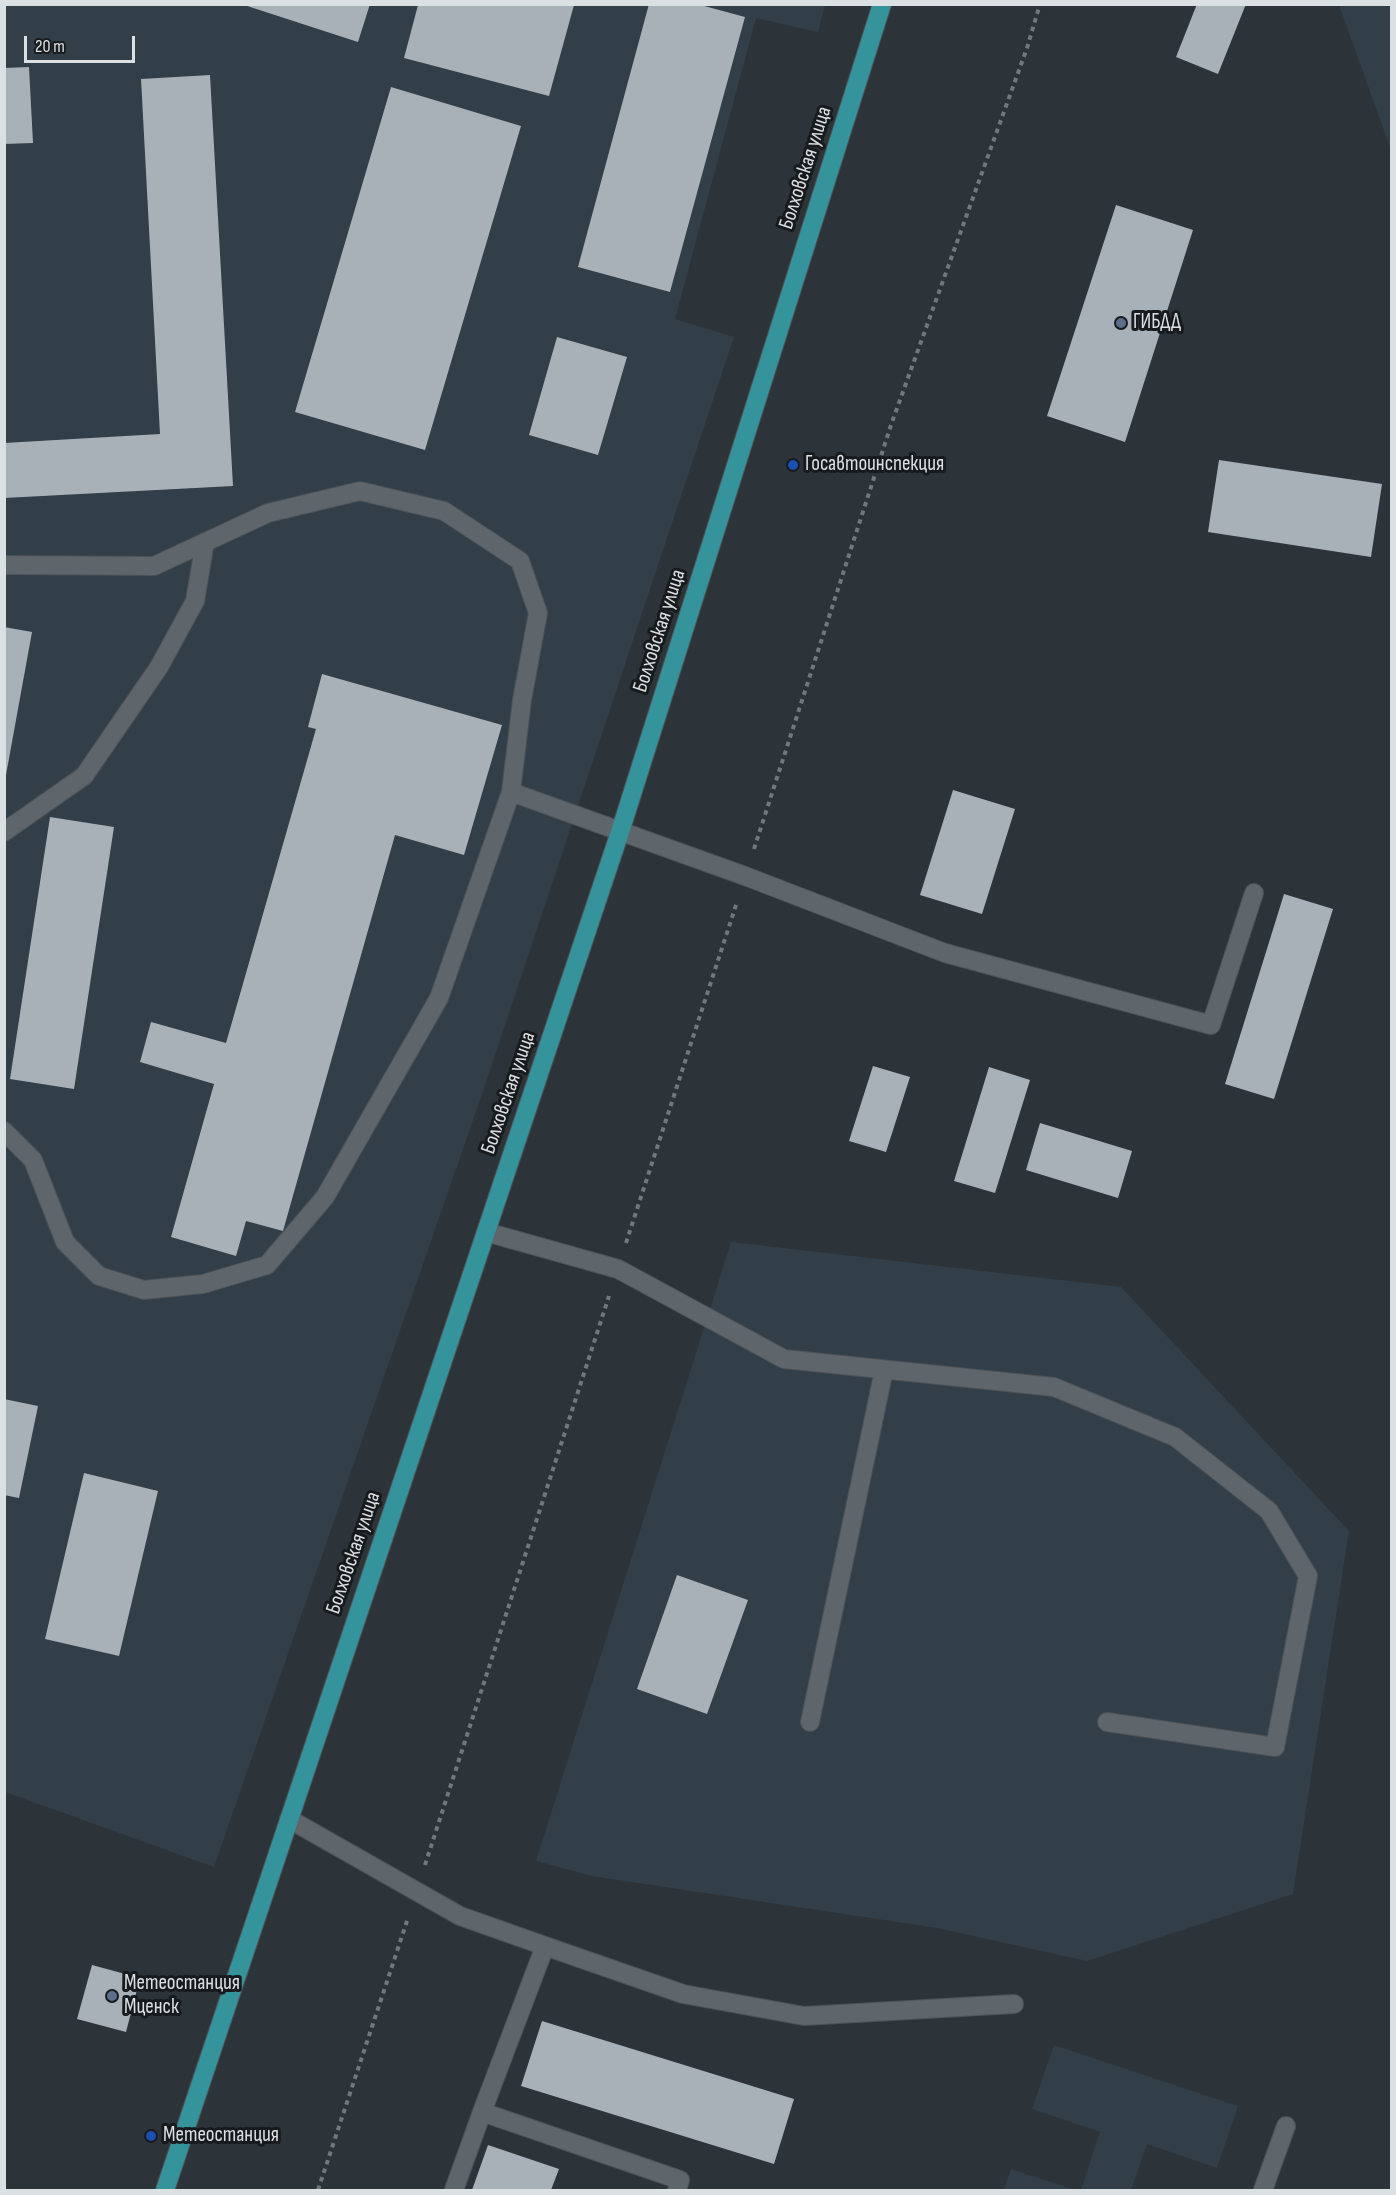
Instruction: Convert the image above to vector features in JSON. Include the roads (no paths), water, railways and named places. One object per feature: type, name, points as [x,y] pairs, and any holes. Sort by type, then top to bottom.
[{"type":"main road","name":"Болховская улица","points":[[165,2190],[620,831],[882,4]]},
{"type":"lane","points":[[4,565],[19,567],[154,566],[268,513],[360,491],[444,512],[520,561],[538,613],[522,700],[511,792],[439,998],[325,1197],[267,1265],[203,1284],[144,1290],[99,1276],[65,1242],[33,1160],[4,1131]]},
{"type":"lane","points":[[4,832],[84,776],[147,685],[195,600],[205,542]]},
{"type":"lane","points":[[511,792],[745,876],[945,953],[1211,1025],[1254,893]]},
{"type":"lane","points":[[486,1232],[618,1269],[784,1359],[1054,1387],[1175,1437],[1269,1511],[1308,1576],[1275,1747],[1107,1722]]},
{"type":"lane","points":[[810,1722],[884,1370]]},
{"type":"lane","points":[[289,1819],[460,1916],[683,1994],[804,2016],[1014,2004]]},
{"type":"lane","points":[[454,2190],[545,1946]]},
{"type":"lane","points":[[482,2112],[680,2180],[677,2190]]},
{"type":"lane","points":[[1263,2190],[1286,2126]]},
{"type":"place","name":"ГИБДД","points":[[1121,323]]},
{"type":"place","name":"Госавтоинспекция","points":[[793,465]]},
{"type":"place","name":"Метеостанция Мценск","points":[[112,1996]]},
{"type":"place","name":"Метеостанция","points":[[151,2136]]}]
